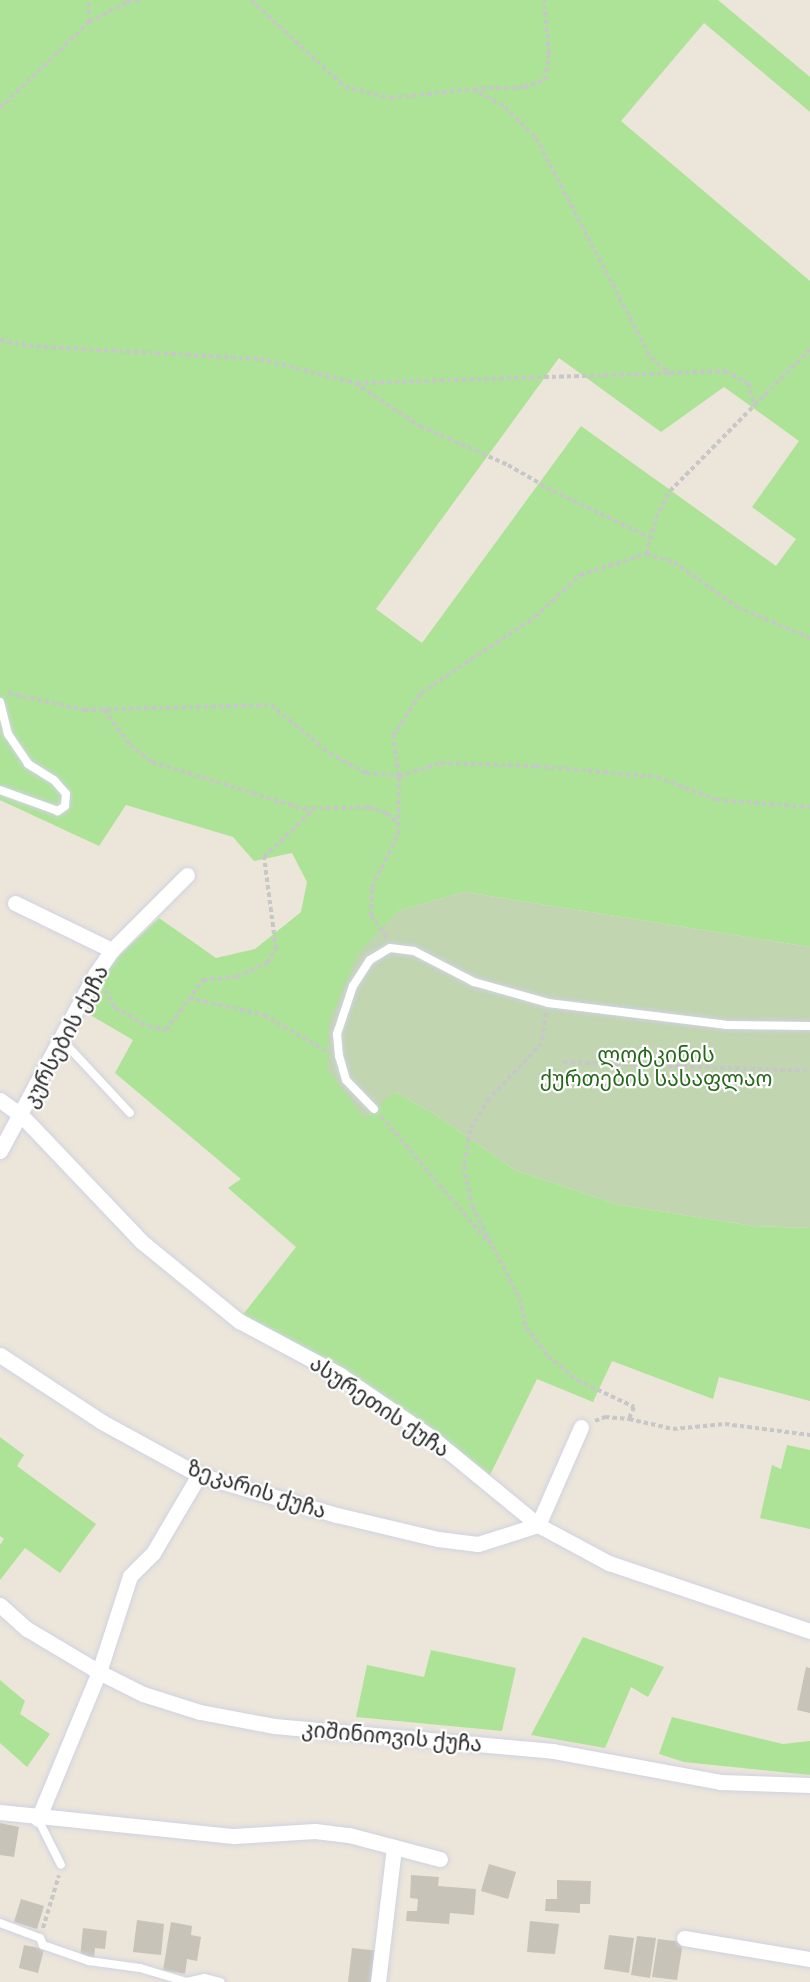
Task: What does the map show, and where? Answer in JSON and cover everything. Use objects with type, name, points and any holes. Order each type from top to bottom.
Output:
[{"type":"street","name":"კურსების ქუჩა","points":[[0,1152],[22,1116],[96,973],[112,950],[187,875]]},
{"type":"street","points":[[15,903],[112,950]]},
{"type":"street","name":"ასურეთის ქუჩა","points":[[0,1100],[22,1116],[142,1242],[239,1322],[340,1375],[422,1431],[538,1526],[609,1563],[810,1631]]},
{"type":"street","name":"ზეკარის ქუჩა","points":[[0,1355],[102,1422],[200,1475],[337,1515],[438,1539],[478,1544],[538,1526]]},
{"type":"street","points":[[538,1526],[581,1427]]},
{"type":"street","points":[[38,1819],[99,1672],[129,1576],[153,1553],[200,1475]]},
{"type":"street","name":"კიშინიოვის ქუჩა","points":[[0,1605],[27,1629],[99,1672],[143,1694],[200,1712],[274,1726],[553,1751],[720,1782],[810,1785]]},
{"type":"street","points":[[0,1812],[38,1819],[234,1836],[315,1831],[349,1834],[440,1859]]},
{"type":"street","points":[[378,1982],[394,1847]]},
{"type":"street","points":[[684,1938],[810,1959]]},
{"type":"lane","points":[[0,702],[8,734],[28,764],[54,780],[66,794],[65,806],[57,811],[0,790]]},
{"type":"lane","points":[[374,1109],[346,1080],[339,1056],[337,1034],[353,986],[370,960],[390,948],[414,951],[474,982],[548,1003],[726,1025],[810,1026]]},
{"type":"lane","points":[[62,1039],[130,1113]]},
{"type":"lane","points":[[38,1819],[61,1865]]},
{"type":"lane","points":[[0,1923],[40,1938],[43,1945],[89,1961],[140,1968],[187,1982],[205,1978],[220,1982]]},
{"type":"path","points":[[89,0],[89,22]]},
{"type":"path","points":[[0,108],[89,22],[127,2],[139,0]]},
{"type":"path","points":[[251,0],[345,87],[390,98],[473,89],[524,87],[545,80],[549,54],[544,0]]},
{"type":"path","points":[[473,89],[505,107],[536,138],[651,358],[670,373]]},
{"type":"path","points":[[0,340],[29,346],[260,359],[355,383],[725,370],[748,383],[754,406]]},
{"type":"path","points":[[646,554],[670,491],[810,349]]},
{"type":"path","points":[[355,383],[420,426],[508,465],[553,491],[651,538]]},
{"type":"path","points":[[401,950],[371,916],[372,888],[385,867],[398,824],[399,776],[393,736],[421,693],[535,617],[580,574],[646,554],[674,562],[737,607],[810,638]]},
{"type":"path","points":[[0,691],[84,711],[271,705],[329,753],[366,773],[399,776],[441,763],[536,766],[657,777],[717,800],[810,807]]},
{"type":"path","points":[[104,710],[130,745],[152,762],[304,809],[368,807],[387,813],[398,824]]},
{"type":"path","points":[[96,973],[115,1008],[148,1026],[166,1030],[179,1017],[189,998],[203,980],[237,977],[267,963],[276,949],[264,857],[314,809]]},
{"type":"path","points":[[189,998],[264,1015],[339,1056]]},
{"type":"path","points":[[548,1003],[542,1043],[489,1099],[470,1130],[464,1166],[471,1206],[520,1299],[526,1327],[548,1356],[577,1380],[634,1407],[629,1419]]},
{"type":"path","points":[[563,1062],[810,1071]]},
{"type":"path","points":[[374,1109],[495,1248]]},
{"type":"path","points":[[581,1427],[605,1417],[629,1419],[673,1429],[725,1424],[810,1435]]},
{"type":"path","points":[[40,1938],[61,1865]]},
{"type":"green space","points":[[0,0],[718,0],[810,77],[810,112],[704,23],[621,121],[810,281],[810,947],[464,892],[398,911],[395,1092],[436,1115],[515,1170],[615,1204],[753,1226],[810,1228],[810,1401],[719,1377],[713,1399],[612,1361],[593,1402],[537,1379],[490,1475],[414,1416],[353,1376],[241,1317],[296,1247],[228,1188],[241,1179],[115,1073],[133,1040],[87,1013],[107,967],[159,918],[216,958],[255,949],[301,912],[307,882],[292,853],[254,861],[233,837],[126,805],[99,846],[0,800]],"holes":[[[559,358],[661,432],[724,387],[799,441],[752,507],[796,539],[776,566],[581,426],[422,643],[376,609]]]},
{"type":"green space","name":"ლოტკინის ქურთების სასაფლაო","points":[[464,892],[810,947],[810,1228],[753,1226],[615,1204],[515,1170],[436,1115],[395,1092],[364,1118],[327,1069],[329,1021],[359,952],[398,911]]},
{"type":"green space","points":[[0,1437],[24,1455],[17,1466],[96,1524],[60,1573],[25,1548],[0,1580],[0,1545],[4,1539],[0,1536]]},
{"type":"green space","points":[[787,1445],[810,1450],[810,1529],[760,1518],[772,1465],[781,1469]]},
{"type":"green space","points":[[583,1637],[664,1667],[648,1697],[631,1687],[605,1748],[531,1735]]},
{"type":"green space","points":[[431,1650],[516,1668],[502,1731],[356,1717],[367,1665],[424,1677]]},
{"type":"green space","points":[[0,1680],[25,1701],[20,1714],[50,1734],[27,1767],[0,1743]]},
{"type":"green space","points":[[672,1717],[783,1744],[810,1741],[810,1775],[684,1762],[659,1754]]},
{"type":"building","points":[[806,1667],[810,1668],[810,1713],[797,1710]]},
{"type":"building","points":[[0,1823],[19,1827],[14,1857],[0,1855]]},
{"type":"building","points":[[489,1864],[516,1872],[508,1899],[481,1891]]},
{"type":"building","points":[[411,1875],[439,1877],[438,1886],[476,1889],[474,1915],[450,1913],[449,1924],[406,1921],[407,1911],[417,1911],[418,1899],[410,1898]]},
{"type":"building","points":[[557,1880],[591,1881],[590,1904],[580,1904],[580,1913],[545,1911],[546,1899],[557,1899]]},
{"type":"building","points":[[21,1899],[44,1906],[37,1929],[14,1922]]},
{"type":"building","points":[[137,1920],[164,1924],[161,1955],[133,1952]]},
{"type":"building","points":[[530,1921],[559,1924],[555,1954],[527,1952]]},
{"type":"building","points":[[171,1922],[192,1926],[191,1935],[201,1937],[197,1961],[187,1959],[185,1974],[163,1970]]},
{"type":"building","points":[[83,1928],[107,1931],[105,1949],[95,1948],[94,1958],[80,1957]]},
{"type":"building","points":[[609,1935],[634,1938],[629,1973],[604,1969]]},
{"type":"building","points":[[637,1936],[656,1938],[650,1978],[631,1975]]},
{"type":"building","points":[[658,1939],[683,1942],[677,1980],[652,1977]]},
{"type":"building","points":[[24,1945],[44,1949],[38,1973],[19,1968]]},
{"type":"building","points":[[352,1948],[380,1951],[376,1982],[348,1982]]}]
